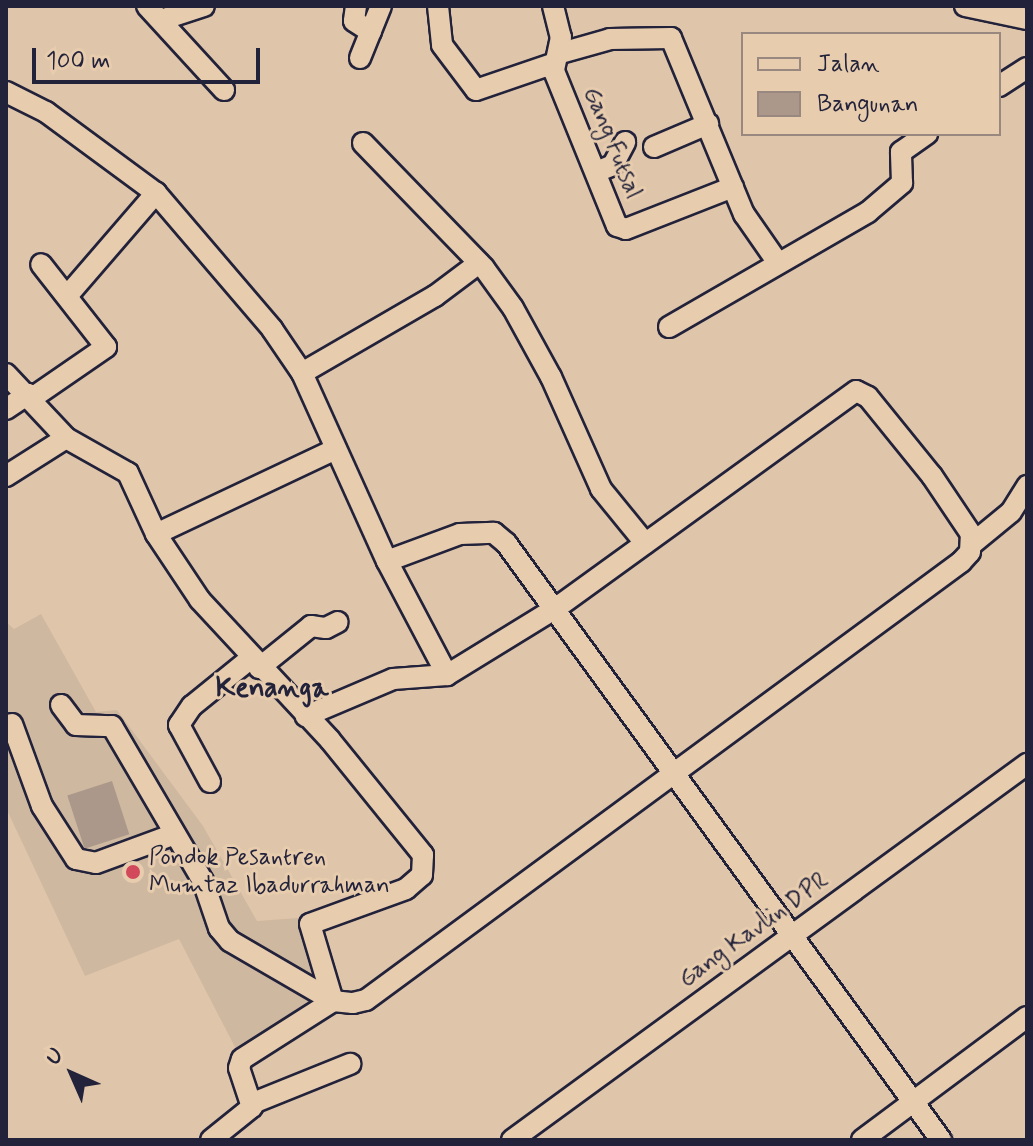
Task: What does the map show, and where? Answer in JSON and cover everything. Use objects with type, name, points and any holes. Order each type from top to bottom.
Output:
[{"type":"street","points":[[154,13],[204,6]]},
{"type":"street","points":[[356,6],[354,21],[371,32]]},
{"type":"street","points":[[360,58],[381,6]]},
{"type":"street","points":[[438,6],[442,45],[476,90],[610,39],[663,35],[671,38],[744,214],[778,263]]},
{"type":"street","name":"Gang Futsal","points":[[553,6],[561,26],[558,58],[596,172],[620,229],[733,187]]},
{"type":"street","points":[[965,6],[1027,19]]},
{"type":"street","points":[[154,13],[224,90]]},
{"type":"street","points":[[1001,85],[1027,68]]},
{"type":"street","points":[[6,92],[46,112],[156,193],[205,246],[302,373],[387,561],[447,675]]},
{"type":"street","points":[[654,147],[708,124]]},
{"type":"street","points":[[669,327],[898,189],[904,178],[901,152],[924,136]]},
{"type":"street","points":[[596,172],[613,165],[625,142]]},
{"type":"street","points":[[363,143],[479,263],[513,308],[551,377],[601,489],[645,543]]},
{"type":"street","points":[[68,295],[156,193]]},
{"type":"street","points":[[302,373],[435,296],[479,263]]},
{"type":"street","points":[[6,409],[106,347],[41,264]]},
{"type":"street","points":[[6,374],[30,396],[66,438],[128,473],[156,534],[200,600],[397,820],[424,863],[422,875],[406,889],[310,924],[333,1001]]},
{"type":"street","points":[[306,716],[393,679],[447,675],[556,608],[860,391],[932,476],[971,534],[972,544]]},
{"type":"street","points":[[6,476],[66,438]]},
{"type":"street","points":[[156,534],[336,449]]},
{"type":"street","points":[[253,1103],[239,1068],[242,1059],[333,1001],[366,1000],[961,562],[972,544],[1011,512],[1027,486]]},
{"type":"street","points":[[387,561],[460,534],[494,533],[520,558],[941,1140]]},
{"type":"street","points":[[210,782],[179,725],[192,706],[311,626],[326,628],[338,622]]},
{"type":"street","points":[[61,705],[76,725],[112,726],[175,834],[230,941],[333,1001]]},
{"type":"street","points":[[12,724],[42,806],[76,859],[96,863],[175,834]]},
{"type":"street","name":"Gang Kavlin DPR","points":[[512,1140],[1027,764]]},
{"type":"street","points":[[862,1140],[1027,1017]]},
{"type":"street","points":[[211,1140],[253,1103],[350,1064]]},
{"type":"shaded area","name":"Pondok Pesantren Mumtaz Ibadurrahman","points":[[41,614],[96,712],[117,710],[203,826],[257,921],[299,918],[325,1004],[237,1051],[179,939],[85,976],[6,808],[6,622],[14,629]]},
{"type":"building","points":[[112,781],[129,834],[85,849],[67,796]]},
{"type":"waterway","points":[[1022,6],[1027,7]]},
{"type":"place","name":"Pondok Pesantren Mumtaz Ibadurrahman","points":[[133,872]]},
{"type":"district","name":"Kenanga","points":[[272,689]]}]
